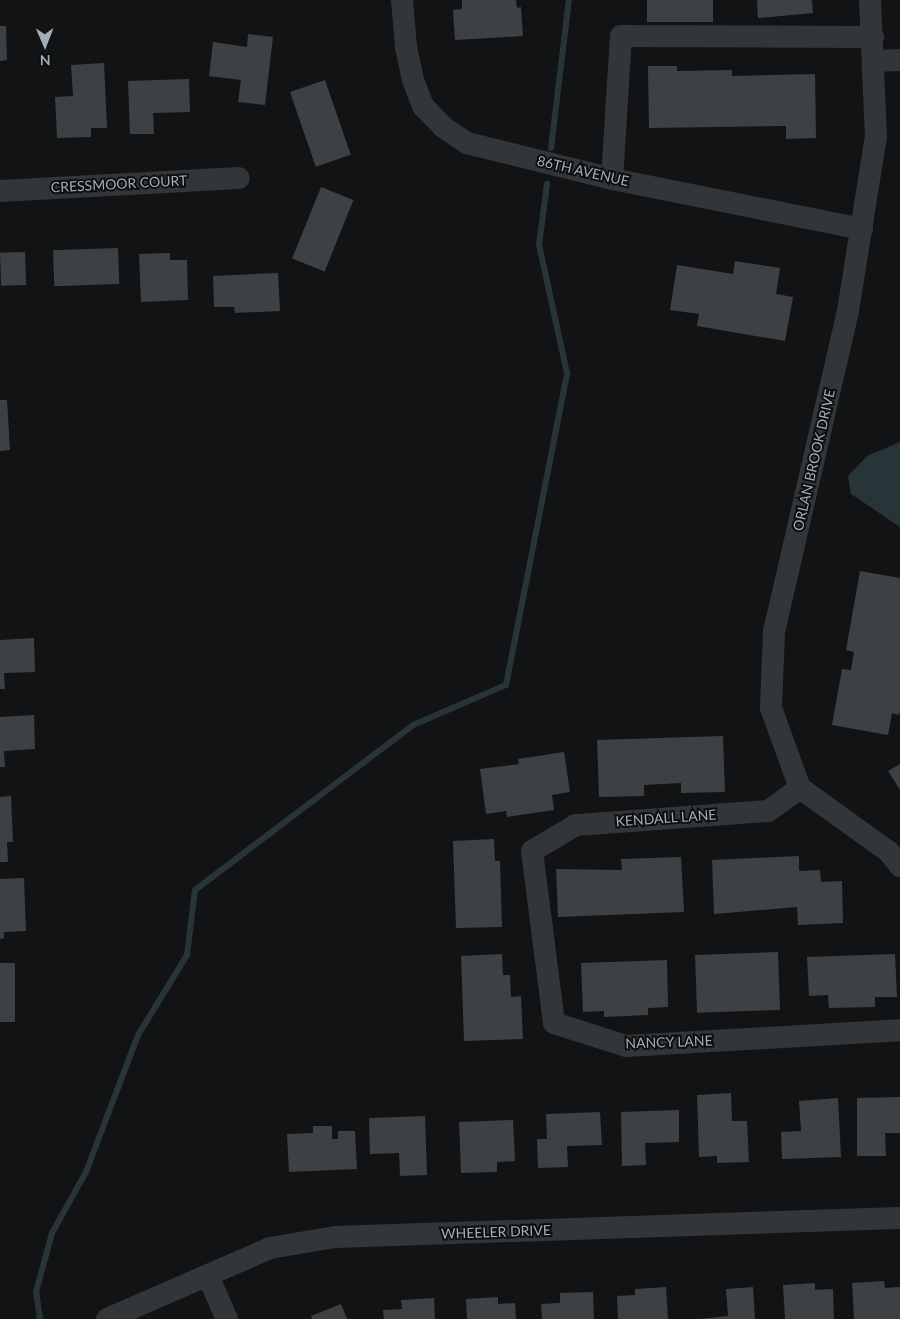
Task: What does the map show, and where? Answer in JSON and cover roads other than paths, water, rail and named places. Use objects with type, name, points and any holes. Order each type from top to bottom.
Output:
[{"type":"street","name":"86TH AVENUE","points":[[402,0],[412,80],[423,106],[443,127],[467,143],[612,178],[862,229]]},
{"type":"street","name":"ORLAN BROOK DRIVE","points":[[800,788],[771,708],[774,632],[848,310],[862,229],[876,136],[870,0]]},
{"type":"street","points":[[612,178],[622,36],[872,37]]},
{"type":"street","points":[[874,61],[900,60]]},
{"type":"street","name":"CRESSMOOR COURT","points":[[0,190],[239,178]]},
{"type":"street","points":[[800,788],[889,852],[900,866]]},
{"type":"street","name":"KENDALL LANE","points":[[532,851],[576,825],[768,811],[800,788]]},
{"type":"street","name":"NANCY LANE","points":[[532,851],[554,1023],[626,1046],[900,1030]]},
{"type":"street","name":"WHEELER DRIVE","points":[[107,1319],[270,1248],[336,1237],[900,1218]]},
{"type":"street","points":[[208,1276],[227,1319]]},
{"type":"waterway","points":[[551,148],[569,0]]},
{"type":"waterway","points":[[40,1319],[36,1292],[52,1233],[86,1172],[138,1035],[187,955],[195,890],[413,725],[506,685],[567,373],[539,245],[547,184]]}]
